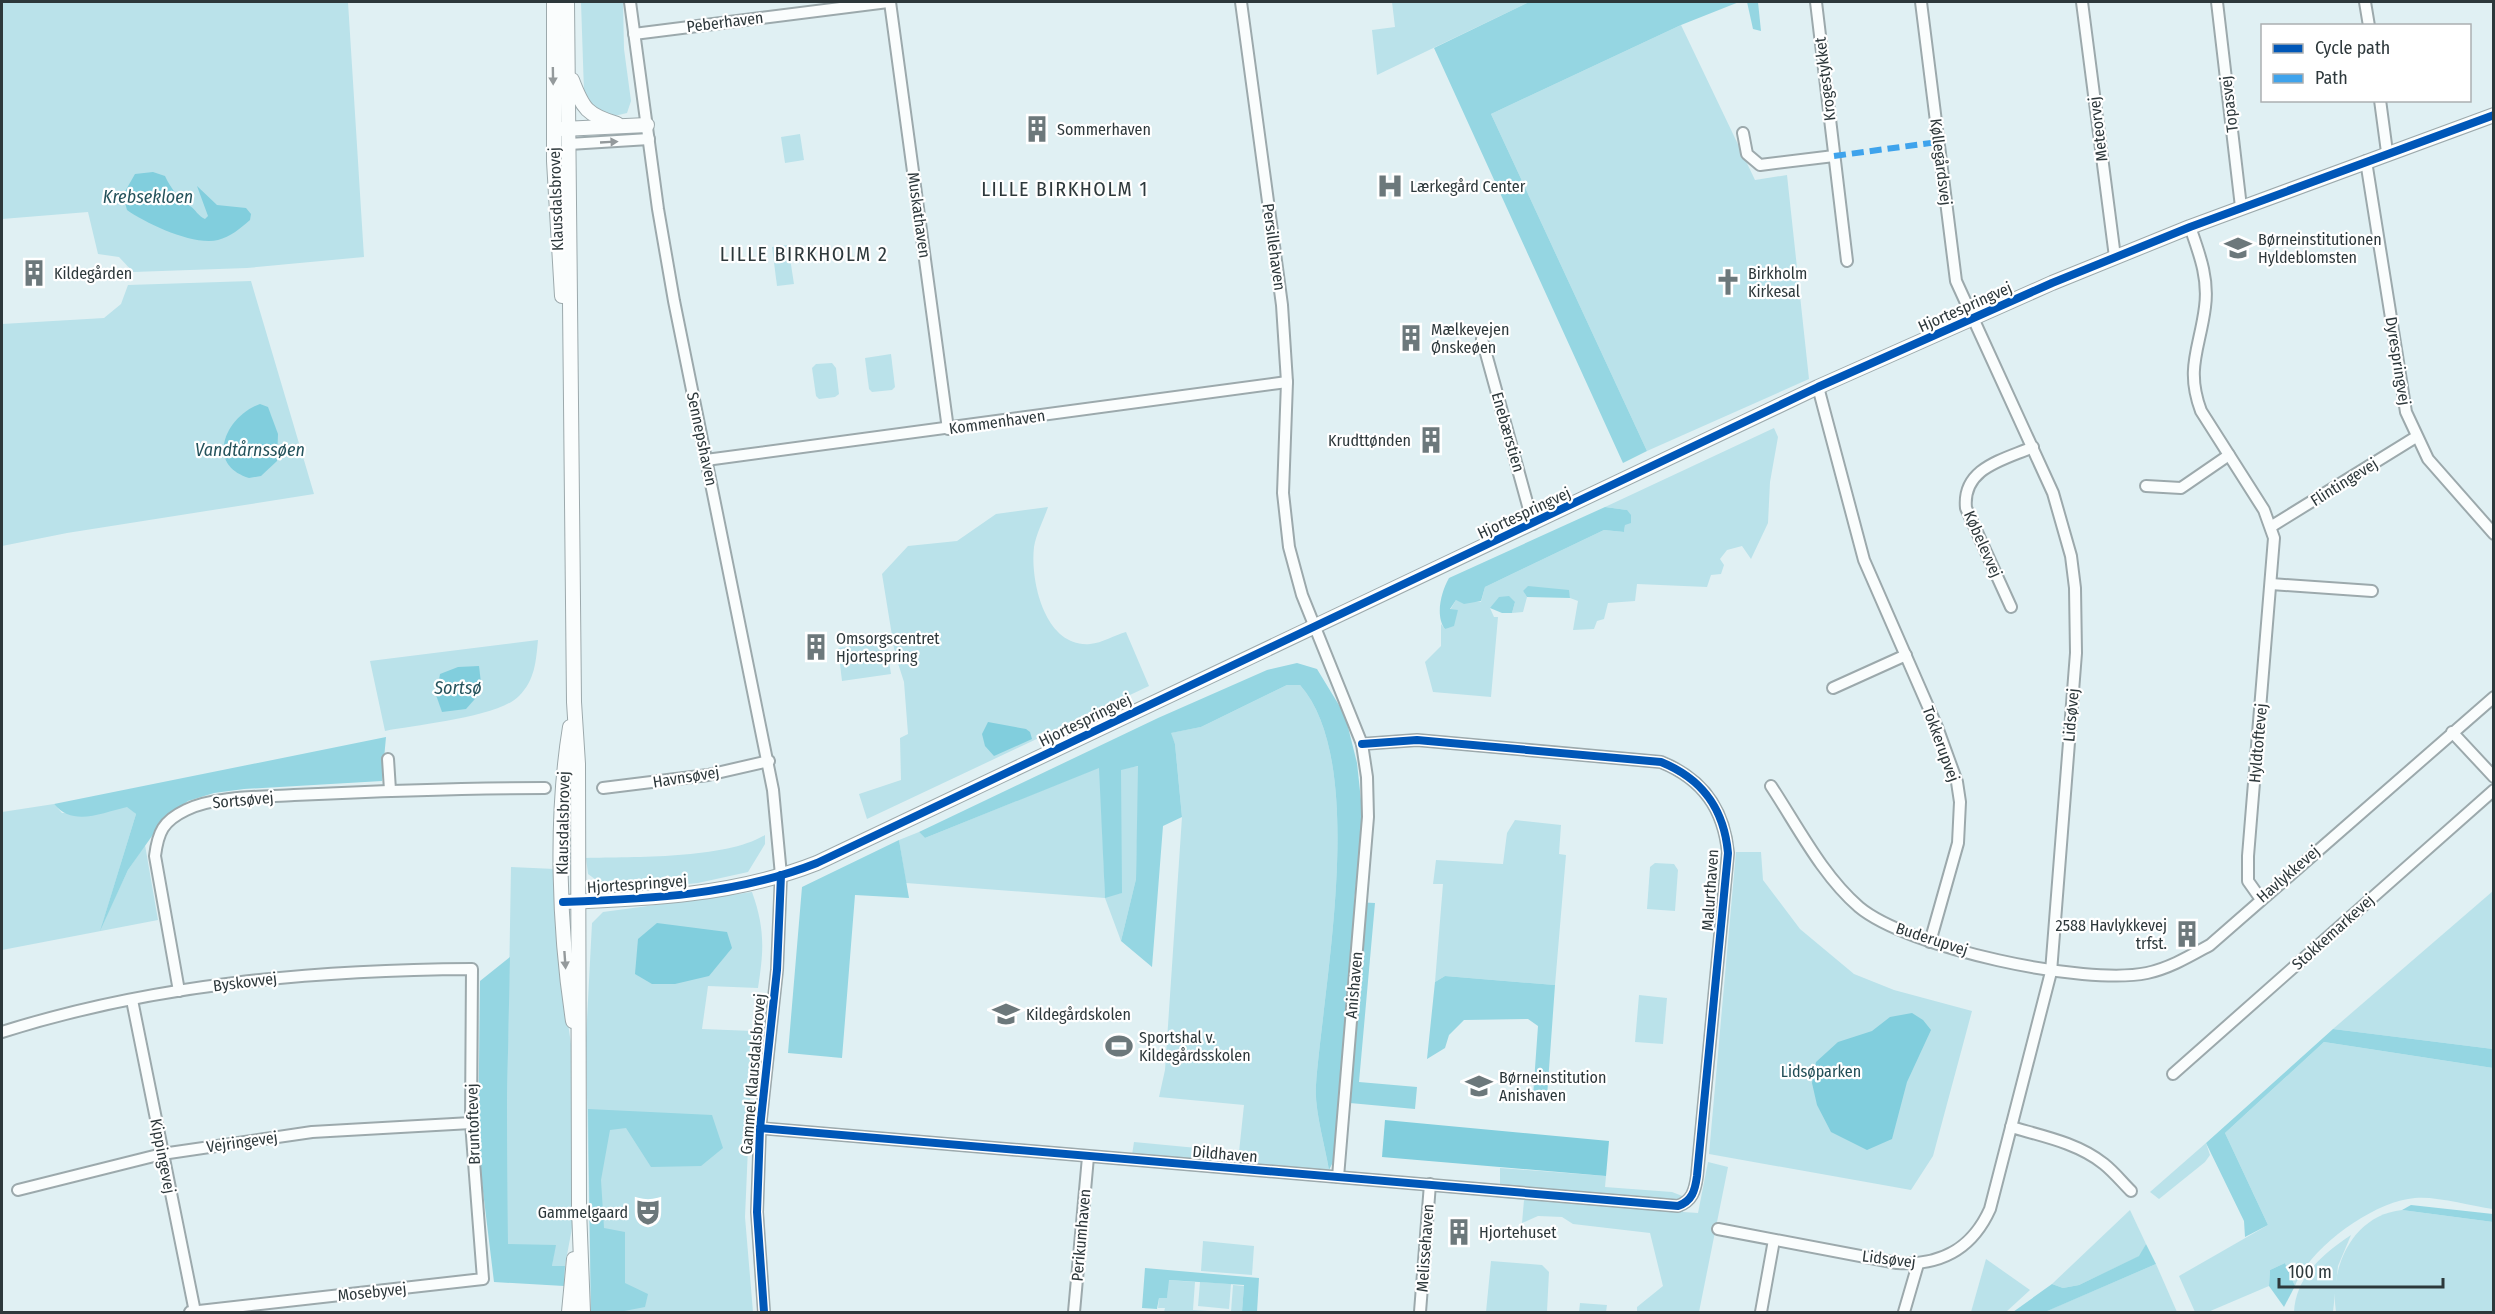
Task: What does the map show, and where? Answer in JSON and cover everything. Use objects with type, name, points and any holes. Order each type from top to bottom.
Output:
[{"type":"street","name":"Klausdalsbrovej","points":[[554,2],[554,129],[558,246],[570,396]]},
{"type":"street","name":"Klausdalsbrovej","points":[[567,2],[574,702],[578,764],[579,1209],[583,1312]]},
{"type":"street","name":"Sennepshaven","points":[[630,2],[648,139],[674,301],[769,761],[781,875]]},
{"type":"street","name":"Peberhaven","points":[[634,34],[889,2]]},
{"type":"street","name":"Muskathaven","points":[[889,2],[948,429]]},
{"type":"street","name":"Persillehaven","points":[[1241,2],[1281,295],[1287,382],[1283,493],[1288,547],[1314,626]]},
{"type":"street","name":"Krogestykket","points":[[1816,2],[1847,261]]},
{"type":"street","name":"Køllegårdsvej","points":[[1921,2],[1956,281],[1972,320]]},
{"type":"street","name":"Meteorvej","points":[[2082,2],[2115,257]]},
{"type":"street","name":"Topasvej","points":[[2217,2],[2241,207]]},
{"type":"street","points":[[2365,2],[2369,24]]},
{"type":"street","points":[[568,70],[585,109],[596,118],[627,127]]},
{"type":"street","points":[[2380,102],[2387,152]]},
{"type":"street","name":"Hjortespringvej","points":[[562,902],[684,895],[752,884],[817,863],[1818,387],[2115,257],[2387,152],[2493,115]]},
{"type":"street","points":[[554,129],[647,125]]},
{"type":"street","points":[[554,129],[569,144],[648,139]]},
{"type":"street","points":[[1743,133],[1747,154],[1760,165],[1834,156]]},
{"type":"street","name":"Dyrespringvej","points":[[2366,161],[2406,412],[2428,459],[2493,534]]},
{"type":"street","name":"Hyldtoftevej","points":[[2190,227],[2204,268],[2206,286],[2205,308],[2194,353],[2193,382],[2201,411],[2272,526],[2274,550],[2248,856],[2248,881],[2260,898]]},
{"type":"street","name":"Lidsøvej","points":[[1718,1229],[1918,1264],[1952,1255],[1973,1238],[1983,1225],[1993,1199],[2051,972],[2077,621],[2074,578],[2063,524],[2033,447],[1972,320]]},
{"type":"street","name":"Enebærstien","points":[[1482,339],[1533,524]]},
{"type":"street","name":"Kommenhaven","points":[[706,460],[1287,382]]},
{"type":"street","name":"Tokkerupvej","points":[[1818,387],[1864,560],[1951,762],[1960,802],[1958,843],[1930,942]]},
{"type":"street","name":"Flintingevej","points":[[2272,526],[2416,437]]},
{"type":"street","name":"Købelevvej","points":[[2011,606],[1966,508],[1965,497],[1973,477],[1981,470],[2033,447]]},
{"type":"street","points":[[2146,486],[2181,488],[2229,455]]},
{"type":"street","points":[[2271,584],[2372,591]]},
{"type":"street","points":[[1314,626],[1362,744]]},
{"type":"street","points":[[1833,688],[1906,655]]},
{"type":"street","name":"Havlykkevej","points":[[2051,972],[2123,976],[2148,973],[2181,962],[2210,945],[2260,898],[2493,697]]},
{"type":"street","name":"Klausdalsbrovej","points":[[574,702],[562,776],[562,902],[566,978],[578,1053]]},
{"type":"street","points":[[2452,732],[2493,777]]},
{"type":"street","name":"Malurthaven","points":[[1362,744],[1426,741],[1661,762],[1692,778],[1714,804],[1722,819],[1728,853],[1697,1176],[1693,1194],[1688,1202]]},
{"type":"street","name":"Anishaven","points":[[1338,1177],[1368,817],[1362,744]]},
{"type":"street","points":[[388,759],[390,790]]},
{"type":"street","name":"Havnsøvej","points":[[603,788],[708,775],[769,761]]},
{"type":"street","name":"Buderupvej","points":[[1771,786],[1844,893],[1880,921],[1930,942],[2051,972]]},
{"type":"street","name":"Sortsøvej","points":[[179,991],[155,856],[157,834],[171,819],[204,803],[390,790],[545,788]]},
{"type":"street","name":"Stokkemarkevej","points":[[2173,1074],[2493,790]]},
{"type":"street","name":"Gammel Klausdalsbrovej","points":[[764,1312],[757,1212],[760,1128],[777,970],[781,875]]},
{"type":"street","name":"Byskovvej","points":[[2,1032],[132,1000],[252,979],[472,969]]},
{"type":"street","name":"Bruntoftevej","points":[[472,969],[471,1123],[483,1279]]},
{"type":"street","name":"Kippingevej","points":[[132,1000],[195,1312]]},
{"type":"street","name":"Vejringevej","points":[[18,1190],[162,1154],[312,1132],[471,1123]]},
{"type":"street","points":[[2011,1127],[2059,1140],[2084,1152],[2103,1163],[2131,1191]]},
{"type":"street","name":"Dildhaven","points":[[760,1128],[1678,1206],[1688,1202]]},
{"type":"street","name":"Perikumhaven","points":[[1074,1312],[1088,1157]]},
{"type":"street","name":"Melissehaven","points":[[1420,1312],[1430,1184]]},
{"type":"street","name":"Klausdalsbrovej","points":[[569,1312],[579,1209]]},
{"type":"street","points":[[1761,1312],[1774,1240]]},
{"type":"street","points":[[1904,1312],[1918,1264]]},
{"type":"street","name":"Mosebyvej","points":[[190,1312],[483,1279]]},
{"type":"green space","points":[[2,2],[348,2],[364,257],[247,268],[133,272],[119,257],[98,254],[88,212],[2,219]]},
{"type":"green space","points":[[581,2],[623,2],[624,49],[631,101],[627,113],[610,117],[590,105],[584,92]]},
{"type":"green space","points":[[1392,2],[1529,2],[1377,75],[1372,30],[1395,27]]},
{"type":"green space","points":[[1681,25],[1755,180],[1787,175],[1809,379],[1647,451],[1491,114]]},
{"type":"green space","points":[[800,134],[804,160],[785,163],[781,137]]},
{"type":"green space","points":[[788,245],[794,284],[777,286],[772,247]]},
{"type":"green space","points":[[251,281],[314,494],[67,533],[2,546],[2,324],[104,318],[121,304],[128,285]]},
{"type":"green space","points":[[891,354],[895,387],[892,390],[872,392],[869,389],[865,358]]},
{"type":"green space","points":[[832,363],[836,368],[839,394],[835,397],[819,399],[816,396],[812,368],[816,364]]},
{"type":"green space","points":[[1774,428],[1778,437],[1770,482],[1768,523],[1751,559],[1742,546],[1727,550],[1720,559],[1724,565],[1721,574],[1711,575],[1707,587],[1637,584],[1635,601],[1608,603],[1604,619],[1597,621],[1594,629],[1573,630],[1578,601],[1570,598],[1568,590],[1523,591],[1527,597],[1523,612],[1512,613],[1515,602],[1490,608],[1494,617],[1498,617],[1491,697],[1433,692],[1425,662],[1441,646],[1441,624],[1445,629],[1458,610],[1450,610],[1456,600],[1481,602],[1485,587],[1604,530],[1624,532],[1627,510],[1605,507]]},
{"type":"green space","points":[[1048,507],[1035,542],[1033,561],[1038,594],[1051,624],[1062,635],[1075,642],[1090,644],[1126,632],[1149,686],[867,819],[859,794],[901,780],[900,738],[908,734],[904,682],[895,654],[882,574],[908,546],[957,541],[996,514]]},
{"type":"green space","points":[[538,640],[532,677],[519,696],[509,703],[476,715],[385,731],[370,661]]},
{"type":"green space","points":[[886,641],[891,674],[842,681],[838,648]]},
{"type":"green space","points":[[1287,685],[1300,685],[1321,720],[1333,766],[1337,819],[1336,877],[1316,1085],[1318,1116],[1329,1170],[1132,1155],[1134,1142],[1239,1152],[1244,1105],[1159,1097],[1165,1070],[1182,817],[1175,744],[1170,733],[1201,727]]},
{"type":"green space","points":[[1139,766],[1136,879],[1121,941],[1105,898],[906,883],[899,840],[919,832],[925,838],[1100,767],[1105,897],[1121,893],[1121,769]]},
{"type":"green space","points":[[54,804],[62,813],[102,813],[127,806],[136,814],[102,925],[128,870],[145,845],[158,920],[2,950],[2,812]]},
{"type":"green space","points":[[1515,820],[1561,825],[1559,854],[1566,855],[1555,985],[1445,976],[1435,982],[1443,884],[1433,884],[1436,860],[1503,864],[1507,833]]},
{"type":"green space","points":[[765,835],[765,844],[748,872],[698,883],[660,887],[637,883],[603,885],[588,874],[586,858],[653,857],[704,853],[728,849]]},
{"type":"green space","name":"Lidsøparken","points":[[1736,852],[1761,852],[1763,880],[1800,929],[1854,974],[1894,990],[1972,1011],[1933,1156],[1911,1190],[1709,1154]]},
{"type":"green space","points":[[1655,863],[1674,864],[1678,870],[1675,911],[1647,909],[1650,867]]},
{"type":"green space","points":[[511,867],[555,869],[561,977],[573,1057],[574,1217],[565,1266],[552,1266],[555,1245],[508,1245],[507,1100]]},
{"type":"green space","points":[[2493,891],[2493,1049],[2333,1029]]},
{"type":"green space","points":[[752,892],[762,939],[758,988],[708,986],[702,1029],[753,1031],[745,1217],[753,1312],[591,1312],[586,1039],[592,923],[603,912]]},
{"type":"green space","points":[[1639,995],[1667,998],[1663,1044],[1635,1042]]},
{"type":"green space","points":[[2324,1042],[2493,1068],[2493,1209],[2433,1198],[2399,1201],[2363,1217],[2328,1242],[2302,1271],[2295,1286],[2285,1263],[2270,1270],[2269,1286],[2208,1312],[2195,1312],[2179,1276],[2268,1225],[2225,1133]]},
{"type":"green space","points":[[2206,1143],[2210,1155],[2205,1162],[2159,1199],[2150,1192]]},
{"type":"green space","points":[[1708,1162],[1728,1167],[1699,1312],[1637,1312],[1637,1307],[1663,1286],[1650,1233],[1573,1224],[1562,1217],[1538,1216],[1522,1223],[1524,1200],[1500,1198],[1500,1168],[1606,1176],[1605,1187],[1672,1192],[1685,1197],[1683,1212],[1698,1213]]},
{"type":"green space","points":[[2130,1210],[2146,1244],[2140,1256],[2079,1285],[2063,1288],[2052,1284]]},
{"type":"green space","points":[[2402,1210],[2493,1222],[2493,1312],[2336,1312],[2336,1278],[2348,1246],[2370,1222],[2385,1214]]},
{"type":"green space","points":[[2351,1235],[2338,1266],[2333,1312],[2294,1312],[2300,1287],[2313,1267]]},
{"type":"green space","points":[[1203,1241],[1254,1246],[1252,1275],[1201,1271]]},
{"type":"green space","points":[[1986,1259],[2030,1290],[2006,1312],[1971,1312]]},
{"type":"green space","points":[[1491,1261],[1542,1265],[1549,1272],[1547,1312],[1486,1312]]},
{"type":"green space","points":[[2156,1264],[2177,1312],[2045,1312],[2049,1310]]},
{"type":"green space","points":[[1168,1280],[1195,1282],[1193,1310],[1229,1312],[1164,1312],[1165,1308],[1158,1308],[1159,1298],[1167,1298]]},
{"type":"green space","points":[[1200,1282],[1231,1284],[1229,1309],[1198,1306]]},
{"type":"green space","points":[[1233,1285],[1244,1286],[1242,1312],[1231,1312]]},
{"type":"green space","points":[[1580,1303],[1607,1305],[1606,1312],[1579,1312]]},
{"type":"shaded area","points":[[1529,2],[1739,2],[1681,25],[1491,114],[1647,451],[1623,463],[1434,48]]},
{"type":"shaded area","points":[[1747,2],[1758,2],[1761,31],[1753,29]]},
{"type":"shaded area","points":[[1605,507],[1627,510],[1631,515],[1631,523],[1625,525],[1624,532],[1604,530],[1485,587],[1481,601],[1464,604],[1456,600],[1450,609],[1458,610],[1454,626],[1445,629],[1440,618],[1440,604],[1449,578]]},
{"type":"shaded area","points":[[1528,586],[1569,590],[1570,598],[1527,597],[1523,591]]},
{"type":"shaded area","points":[[1509,596],[1515,602],[1512,613],[1502,613],[1490,608],[1499,597]]},
{"type":"shaded area","points":[[1297,663],[1317,669],[1345,715],[1357,763],[1363,819],[1354,902],[1375,903],[1359,1082],[1417,1087],[1415,1109],[1339,1102],[1334,1160],[1329,1170],[1318,1116],[1316,1085],[1337,877],[1337,819],[1333,766],[1321,720],[1300,685],[1287,685],[1201,727],[1171,733],[1175,744],[1182,817],[1163,826],[1152,967],[1121,941],[1136,879],[1138,766],[1121,770],[1122,893],[1105,898],[1099,768],[925,838],[919,832],[1158,718],[1267,670]]},
{"type":"shaded area","points":[[386,737],[382,781],[244,789],[214,793],[188,801],[164,819],[128,870],[100,931],[136,814],[127,807],[79,817],[62,811],[54,804]]},
{"type":"shaded area","points":[[899,840],[909,898],[855,895],[842,1058],[788,1053],[802,887]]},
{"type":"shaded area","points":[[510,957],[507,1100],[508,1244],[556,1245],[552,1266],[565,1266],[564,1286],[494,1282],[478,1150],[480,981]]},
{"type":"shaded area","points":[[1445,976],[1555,985],[1547,1097],[1533,1096],[1538,1026],[1528,1019],[1464,1020],[1449,1035],[1445,1048],[1427,1059],[1435,982]]},
{"type":"shaded area","points":[[2333,1029],[2493,1049],[2493,1068],[2324,1042],[2225,1133],[2268,1225],[2245,1237],[2244,1221],[2206,1143]]},
{"type":"shaded area","points":[[588,1109],[712,1115],[723,1148],[701,1166],[651,1167],[626,1128],[610,1130],[601,1180],[604,1228],[625,1232],[625,1283],[648,1294],[645,1307],[619,1312],[591,1312]]},
{"type":"shaded area","points":[[2411,1205],[2493,1214],[2493,1222],[2402,1210]]},
{"type":"shaded area","points":[[2146,1244],[2156,1264],[2045,1312],[2013,1312],[2052,1284],[2063,1288],[2079,1285],[2139,1256]]},
{"type":"shaded area","points":[[2285,1263],[2295,1286],[2284,1307],[2269,1286],[2270,1270]]},
{"type":"shaded area","points":[[1145,1268],[1259,1278],[1257,1312],[1242,1312],[1244,1285],[1169,1280],[1167,1298],[1159,1298],[1157,1309],[1142,1308]]},
{"type":"water","name":"Krebsekloen","points":[[153,172],[165,176],[176,193],[205,219],[208,216],[197,186],[217,205],[246,208],[251,214],[250,220],[227,237],[208,241],[184,237],[146,221],[127,210],[123,195],[135,174]]},
{"type":"water","name":"Vandtårnssøen","points":[[260,404],[268,407],[278,434],[277,461],[261,476],[249,478],[235,471],[227,462],[224,452],[225,440],[238,419],[248,410]]},
{"type":"water","name":"Sortsø","points":[[479,666],[482,691],[466,709],[442,712],[436,695],[440,674],[458,667]]},
{"type":"water","points":[[988,722],[1026,729],[1030,732],[1032,739],[994,756],[985,746],[982,734]]},
{"type":"water","points":[[657,923],[727,932],[732,948],[709,976],[675,984],[652,984],[635,974],[638,939]]},
{"type":"water","points":[[1912,1013],[1923,1020],[1931,1030],[1907,1082],[1892,1139],[1867,1150],[1831,1132],[1817,1105],[1812,1083],[1816,1062],[1838,1042],[1872,1031],[1890,1017]]},
{"type":"water","points":[[1385,1120],[1609,1141],[1606,1176],[1382,1157]]},
{"type":"marked path","points":[[1834,156],[1938,142]]},
{"type":"cycle path","points":[[563,902],[660,897],[724,889],[786,874],[817,863],[1818,387],[2052,283],[2190,227],[2494,115]]},
{"type":"cycle path","points":[[760,1128],[1678,1206],[1687,1201],[1694,1191],[1697,1176],[1728,853],[1722,823],[1709,797],[1689,777],[1661,762],[1417,740],[1362,744]]},
{"type":"cycle path","points":[[764,1312],[757,1212],[760,1128],[777,970],[781,875]]},
{"type":"place","name":"Sommerhaven","points":[[1037,129]]},
{"type":"place","name":"Lærkegård Center","points":[[1390,186]]},
{"type":"place","name":"Børneinstitutionen Hyldeblomsten","points":[[2238,248]]},
{"type":"place","name":"Kildegården","points":[[34,273]]},
{"type":"place","name":"Birkholm Kirkesal","points":[[1728,282]]},
{"type":"place","name":"Mælkevejen Ønskeøen","points":[[1411,338]]},
{"type":"place","name":"Krudttønden","points":[[1431,440]]},
{"type":"place","name":"Omsorgscentret Hjortespring","points":[[816,647]]},
{"type":"place","name":"2588 Havlykkevej trfst.","points":[[2187,934]]},
{"type":"place","name":"Kildegårdskolen","points":[[1006,1014]]},
{"type":"place","name":"Sportshal v. Kildegårdsskolen","points":[[1119,1046]]},
{"type":"place","name":"Børneinstitution Anishaven","points":[[1479,1086]]},
{"type":"place","name":"Gammelgaard","points":[[648,1212]]},
{"type":"place","name":"Hjortehuset","points":[[1459,1232]]},
{"type":"district","name":"LILLE BIRKHOLM 1","points":[[1065,189]]},
{"type":"district","name":"LILLE BIRKHOLM 2","points":[[804,254]]}]
